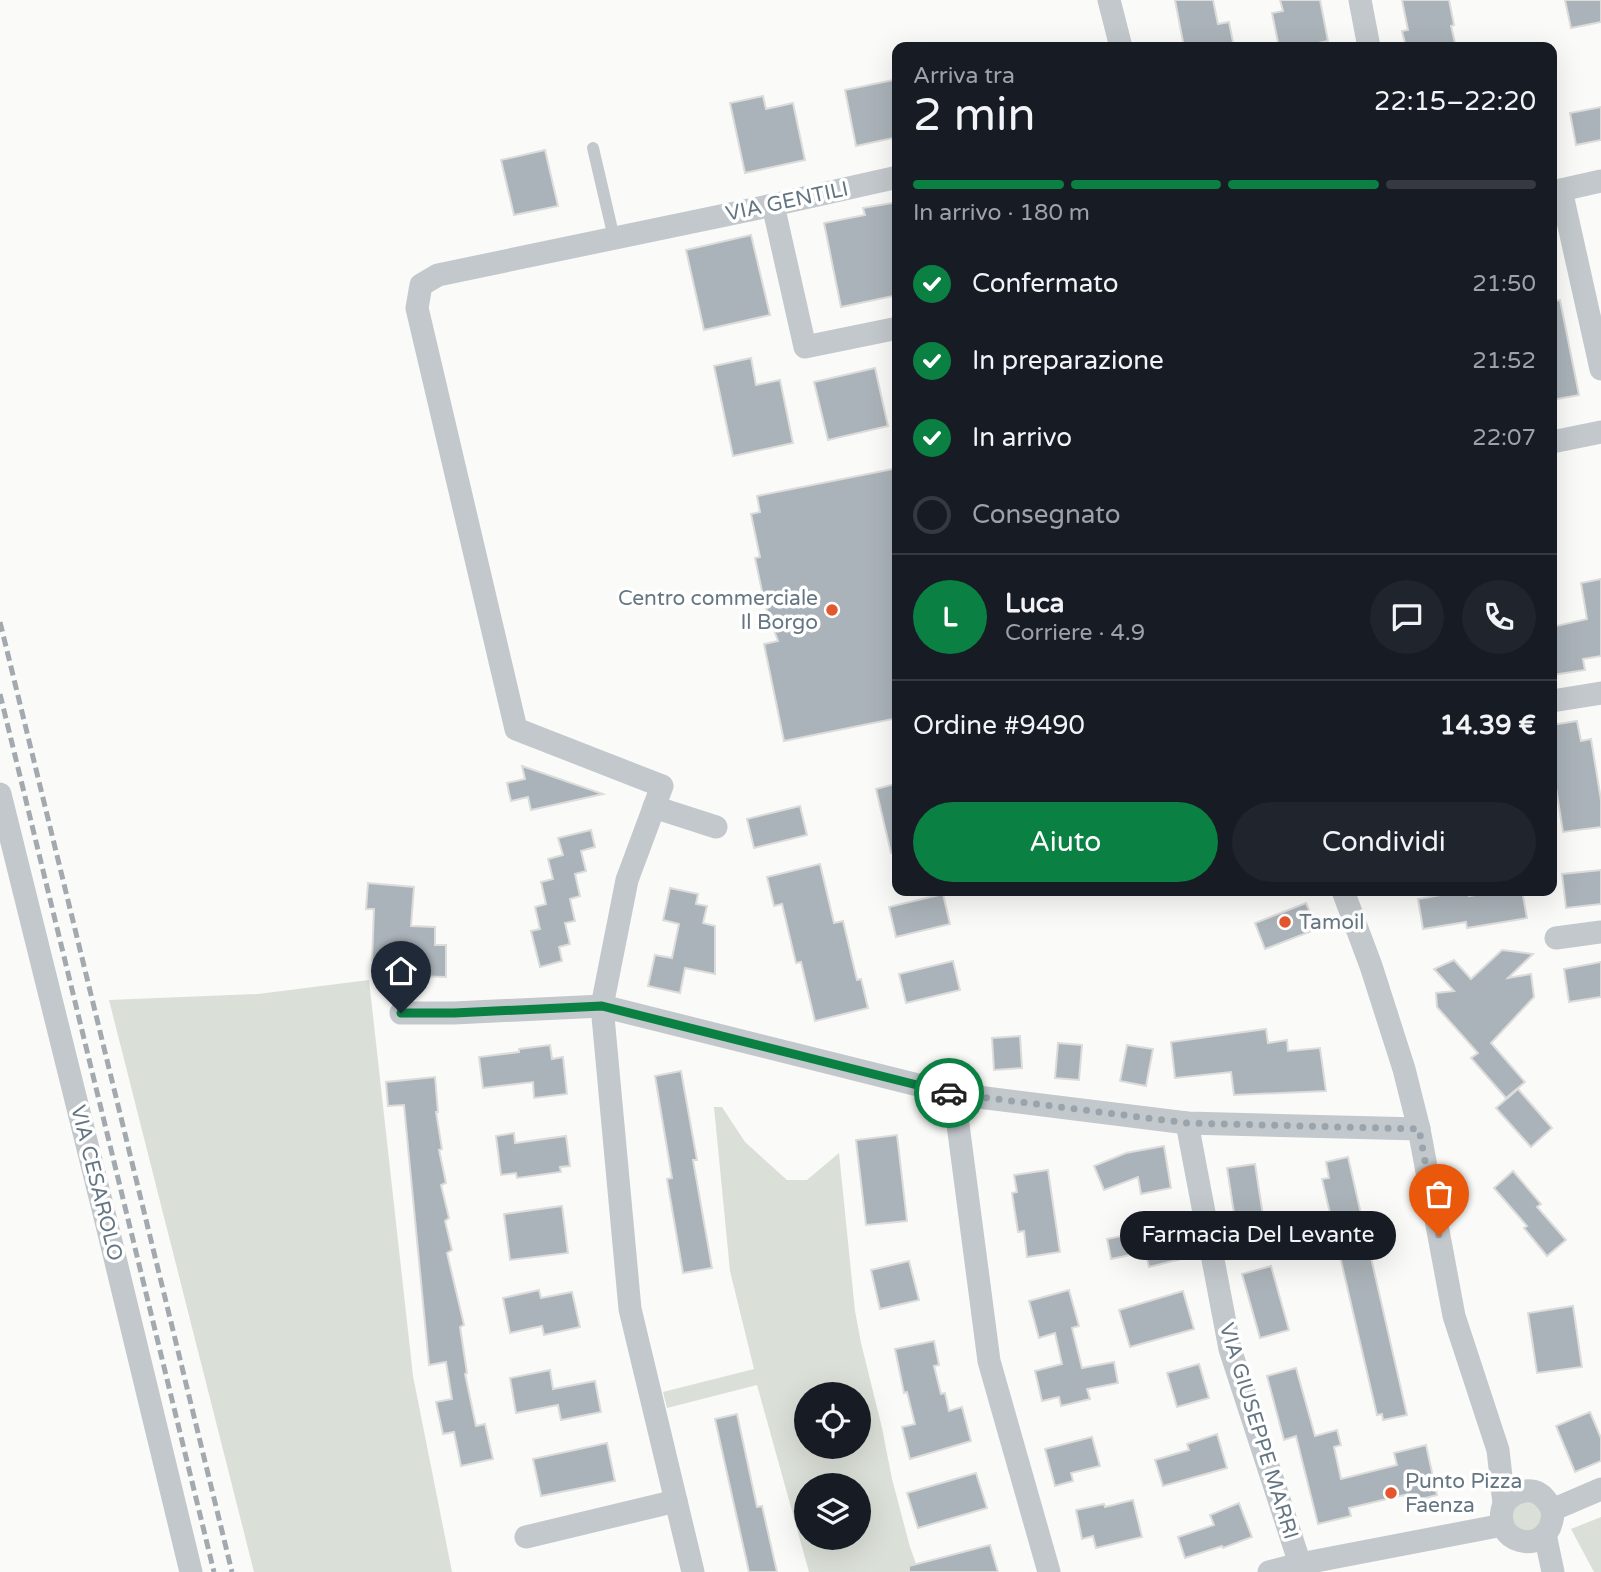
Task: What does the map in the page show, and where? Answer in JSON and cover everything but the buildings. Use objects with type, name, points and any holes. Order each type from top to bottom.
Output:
[{"type":"street","points":[[1109,0],[1120,42]]},
{"type":"street","points":[[1360,0],[1368,42]]},
{"type":"street","name":"VIA GENTILI","points":[[658,797],[516,729],[417,308],[421,285],[438,275],[892,178]]},
{"type":"street","points":[[1601,181],[1557,191],[1601,369]]},
{"type":"street","points":[[773,205],[805,347],[892,329]]},
{"type":"street","points":[[1557,441],[1601,432]]},
{"type":"street","points":[[1557,700],[1601,693]]},
{"type":"street","name":"VIA CESAROLO","points":[[0,794],[191,1572]]},
{"type":"street","points":[[693,1572],[630,1309],[602,1006],[627,880],[658,797],[716,827]]},
{"type":"street","points":[[1269,1572],[1302,1568],[1503,1515],[1514,1494],[1528,1491],[1543,1496],[1552,1510],[1552,1523],[1536,1538],[1512,1538],[1506,1532],[1503,1515],[1498,1450],[1454,1316],[1419,1129],[1404,1069],[1345,896]]},
{"type":"street","points":[[1556,939],[1601,932]]},
{"type":"street","points":[[401,1013],[602,1006],[954,1094],[1187,1123],[1419,1129]]},
{"type":"street","points":[[954,1094],[989,1361],[1049,1572]]},
{"type":"street","name":"VIA GIUSEPPE MARRI","points":[[1187,1123],[1230,1349],[1302,1568]]},
{"type":"street","points":[[1498,1450],[1528,1491]]},
{"type":"street","points":[[1552,1510],[1601,1489]]},
{"type":"street","points":[[526,1537],[676,1501]]},
{"type":"street","points":[[1536,1538],[1552,1570]]},
{"type":"lane","points":[[593,148],[614,238]]},
{"type":"shaded area","points":[[369,980],[413,1376],[452,1572],[254,1572],[109,1000],[258,994]]},
{"type":"shaded area","points":[[714,1107],[722,1107],[745,1142],[787,1180],[807,1180],[839,1153],[855,1311],[871,1382],[794,1382],[794,1459],[871,1459],[871,1383],[892,1479],[919,1572],[809,1572],[803,1550],[871,1550],[871,1473],[794,1473],[794,1518],[757,1385],[667,1408],[663,1392],[754,1369],[730,1271]]},
{"type":"shaded area","points":[[1530,1500],[1539,1506],[1542,1516],[1536,1530],[1521,1533],[1509,1515],[1514,1505]]},
{"type":"shaded area","points":[[1601,1517],[1601,1572],[1594,1572],[1571,1529]]},
{"type":"railway","points":[[0,622],[232,1572]]},
{"type":"railway","points":[[0,694],[214,1572]]},
{"type":"way so far","points":[[949,1093],[1187,1123],[1419,1129],[1439,1236]]},
{"type":"place","name":"Centro commerciale Il Borgo","points":[[832,610]]},
{"type":"place","name":"Tamoil","points":[[1285,922]]},
{"type":"place","name":"Farmacia Del Levante","points":[[1439,1236]]},
{"type":"place","name":"Punto Pizza Faenza","points":[[1391,1493]]},
{"type":"route","points":[[401,1013],[602,1006],[949,1093]]}]
